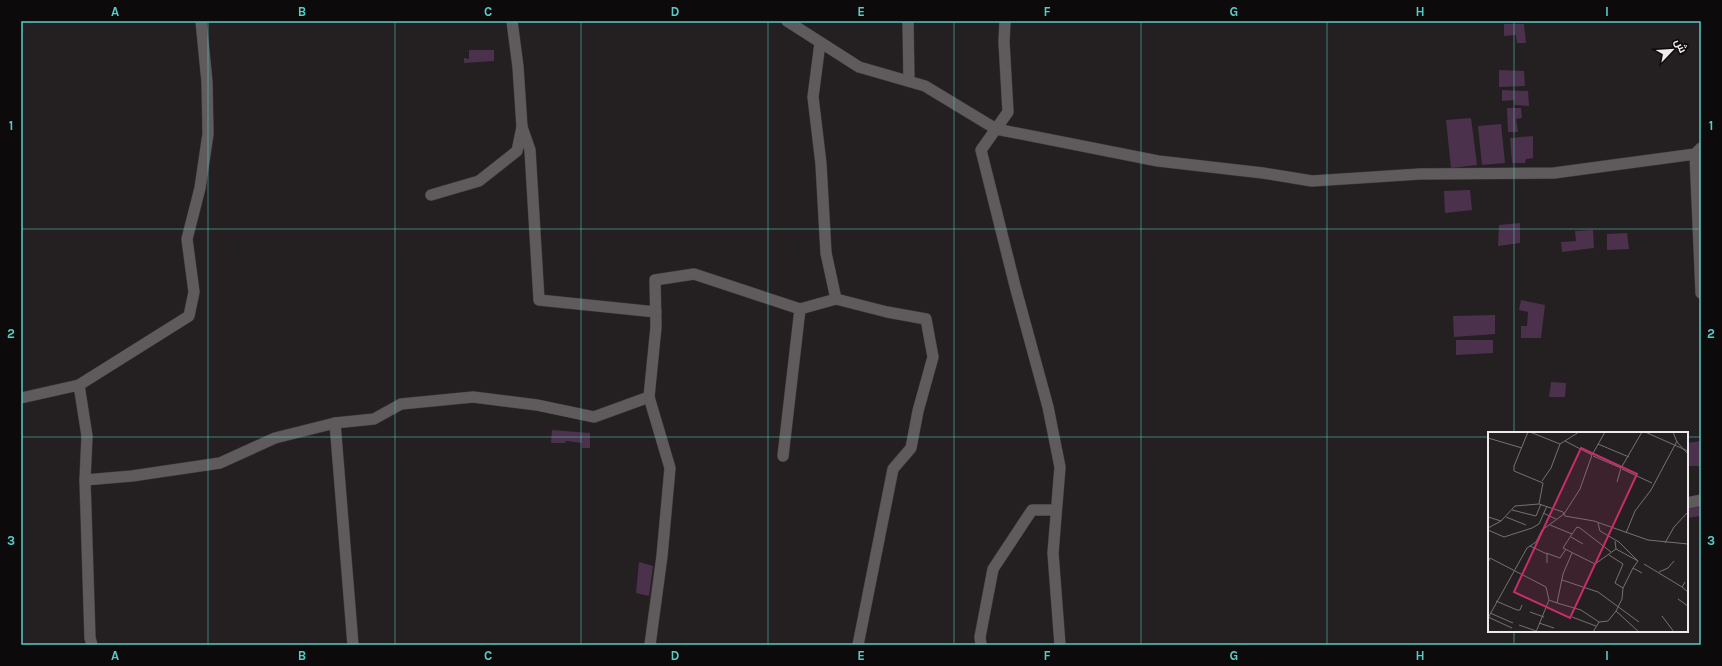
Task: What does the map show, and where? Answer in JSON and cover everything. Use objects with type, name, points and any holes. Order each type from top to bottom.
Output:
[{"type":"street","points":[[21,398],[79,385],[189,316],[194,292],[187,239],[200,188],[208,134],[207,82],[201,21]]},
{"type":"street","points":[[512,21],[518,66],[522,127],[530,150],[539,300],[656,312]]},
{"type":"street","points":[[787,21],[860,67],[925,86],[996,128],[1158,161],[1263,173],[1312,181],[1420,174],[1554,173],[1698,151],[1701,293]]},
{"type":"street","points":[[908,21],[909,81]]},
{"type":"street","points":[[1005,21],[1004,42],[1008,112],[981,150],[1015,286],[1048,407],[1060,467],[1053,553],[1060,645]]},
{"type":"street","points":[[820,43],[813,98],[821,164],[826,253],[836,299]]},
{"type":"street","points":[[431,195],[479,181],[517,151],[522,127]]},
{"type":"street","points":[[650,645],[662,556],[670,468],[649,397],[652,379],[656,312],[655,280],[694,274],[800,309],[836,299],[887,312],[926,319],[933,357],[918,411],[911,448],[893,469],[858,645]]},
{"type":"street","points":[[783,456],[800,309]]},
{"type":"street","points":[[79,385],[87,436],[85,480],[90,638],[92,645]]},
{"type":"street","points":[[85,480],[132,476],[220,463],[274,438],[335,423],[374,419],[401,404],[472,397],[537,406],[594,417],[649,397]]},
{"type":"street","points":[[335,423],[353,645]]},
{"type":"street","points":[[1688,503],[1701,500]]},
{"type":"street","points":[[981,645],[980,637],[993,569],[1032,510],[1056,510]]},
{"type":"building","points":[[1504,24],[1524,24],[1526,43],[1517,43],[1516,35],[1504,36]]},
{"type":"building","points":[[469,50],[494,50],[494,61],[464,63],[464,58],[469,59]]},
{"type":"building","points":[[1499,70],[1524,71],[1525,86],[1499,87]]},
{"type":"building","points":[[1502,90],[1528,91],[1529,106],[1515,105],[1514,100],[1502,101]]},
{"type":"building","points":[[1507,108],[1521,108],[1522,118],[1516,119],[1518,132],[1508,132]]},
{"type":"building","points":[[1471,118],[1477,165],[1451,168],[1446,120]]},
{"type":"building","points":[[1501,124],[1505,163],[1482,165],[1478,126]]},
{"type":"building","points":[[1533,136],[1533,158],[1526,159],[1525,163],[1512,163],[1510,138]]},
{"type":"building","points":[[1470,190],[1472,210],[1445,213],[1444,191]]},
{"type":"building","points":[[1520,223],[1520,243],[1498,246],[1499,225]]},
{"type":"building","points":[[1593,230],[1594,248],[1562,252],[1561,242],[1576,241],[1575,231]]},
{"type":"building","points":[[1627,233],[1629,249],[1607,250],[1607,234]]},
{"type":"building","points":[[1521,300],[1545,305],[1541,338],[1521,338],[1521,326],[1527,326],[1528,312],[1519,310]]},
{"type":"building","points":[[1495,315],[1495,334],[1454,337],[1453,316]]},
{"type":"building","points":[[1456,340],[1493,340],[1493,353],[1456,355]]},
{"type":"building","points":[[1551,382],[1566,383],[1565,397],[1549,397]]},
{"type":"building","points":[[552,430],[590,433],[590,448],[582,448],[582,443],[566,441],[565,443],[551,443]]},
{"type":"building","points":[[1701,441],[1701,466],[1688,466],[1688,443]]},
{"type":"building","points":[[1699,506],[1700,516],[1688,518],[1688,508]]},
{"type":"building","points":[[639,562],[653,566],[649,596],[636,593]]}]
